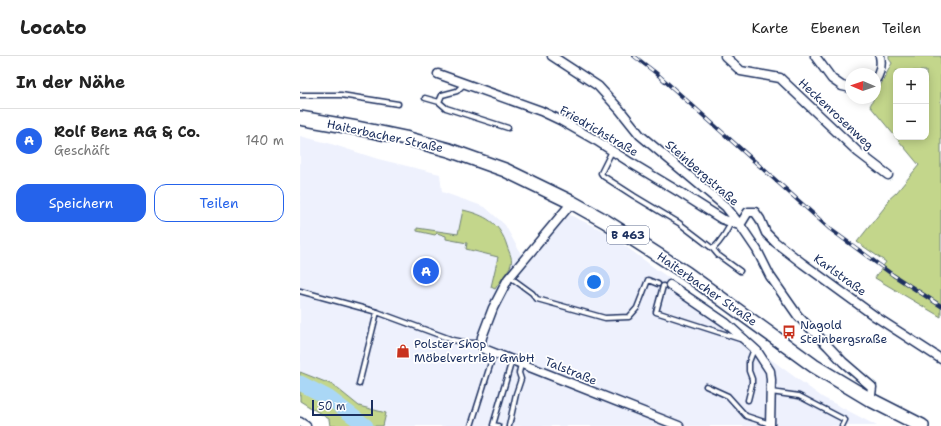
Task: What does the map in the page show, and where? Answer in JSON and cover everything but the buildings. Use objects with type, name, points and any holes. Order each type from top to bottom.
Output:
[{"type":"main road","name":"Haiterbacher Straße","points":[[300,118],[405,138],[450,150],[505,170],[571,202],[605,221],[686,273],[814,366],[869,400],[922,426]]},
{"type":"street","name":"Steinbergstraße","points":[[552,56],[598,86],[640,135],[726,207],[757,250],[770,276],[798,316],[843,362],[872,387],[869,400]]},
{"type":"street","name":"Heckenrosenweg","points":[[725,56],[741,71],[780,78],[858,152],[888,175]]},
{"type":"street","points":[[815,56],[832,79],[845,87]]},
{"type":"street","points":[[880,56],[880,68]]},
{"type":"street","name":"Friedrichstraße","points":[[438,74],[560,120],[597,141],[722,219],[740,225]]},
{"type":"street","points":[[477,344],[482,337],[493,308],[509,277],[571,202]]},
{"type":"street","name":"Karlstraße","points":[[740,225],[748,212],[755,212],[760,218],[766,233],[775,242],[876,317],[941,359]]},
{"type":"street","points":[[664,285],[726,323],[757,351],[770,371],[770,425]]},
{"type":"street","name":"Talstraße","points":[[477,344],[482,346],[484,349],[679,426]]},
{"type":"street","points":[[300,422],[306,426]]},
{"type":"lane","points":[[439,102],[442,95],[457,91],[464,84]]},
{"type":"lane","points":[[300,95],[341,96],[398,104]]},
{"type":"lane","points":[[425,98],[439,102],[446,108],[508,128]]},
{"type":"lane","points":[[612,151],[601,173],[603,176],[679,223],[712,249],[718,256],[740,271]]},
{"type":"lane","points":[[712,249],[718,244],[731,222]]},
{"type":"lane","points":[[509,277],[532,293],[537,299],[605,318],[629,317],[637,308],[648,280],[664,285],[656,312],[735,337],[746,342]]},
{"type":"lane","points":[[300,291],[376,312],[453,342],[477,344]]},
{"type":"lane","points":[[359,384],[376,312]]},
{"type":"lane","points":[[472,350],[477,344]]},
{"type":"lane","points":[[748,400],[752,384],[749,370],[750,362],[755,349]]},
{"type":"lane","points":[[471,426],[494,353]]},
{"type":"lane","points":[[498,426],[493,425],[512,360]]},
{"type":"lane","points":[[509,426],[521,378],[519,373],[521,364]]},
{"type":"lane","points":[[706,386],[728,396],[746,416],[770,425]]},
{"type":"lane","points":[[771,392],[799,396],[845,420],[842,426]]},
{"type":"shaded area","points":[[300,136],[328,143],[378,159],[440,174],[442,192],[485,207],[505,225],[528,264],[557,227],[570,215],[608,233],[656,269],[724,316],[769,358],[822,397],[877,426],[383,426],[386,413],[359,406],[333,385],[300,372]]},
{"type":"green space","points":[[889,56],[941,56],[941,317],[875,278],[886,262],[857,242],[888,203],[887,201],[897,192],[919,165],[898,140],[929,140],[929,68],[893,68],[893,134],[870,106],[871,104],[881,104],[881,84],[892,63]]},
{"type":"green space","points":[[463,210],[478,214],[491,221],[504,238],[512,261],[510,267],[495,289],[491,287],[498,257],[466,249],[467,243],[446,239],[446,236],[437,233],[435,235],[417,231],[417,228],[458,234]]},
{"type":"green space","points":[[300,372],[333,385],[359,406],[386,413],[383,426],[330,426],[329,419],[300,401]]},
{"type":"waterway","points":[[300,383],[329,398],[366,426]]},
{"type":"railway","points":[[634,56],[656,73],[830,229],[893,275],[941,306]]},
{"type":"place","name":"Rolf Benz AG & Co.","points":[[426,271]]},
{"type":"place","name":"Nagold Steinbergsraße","points":[[789,332]]},
{"type":"place","name":"Polster Shop Möbelvertrieb GmbH","points":[[403,351]]}]
